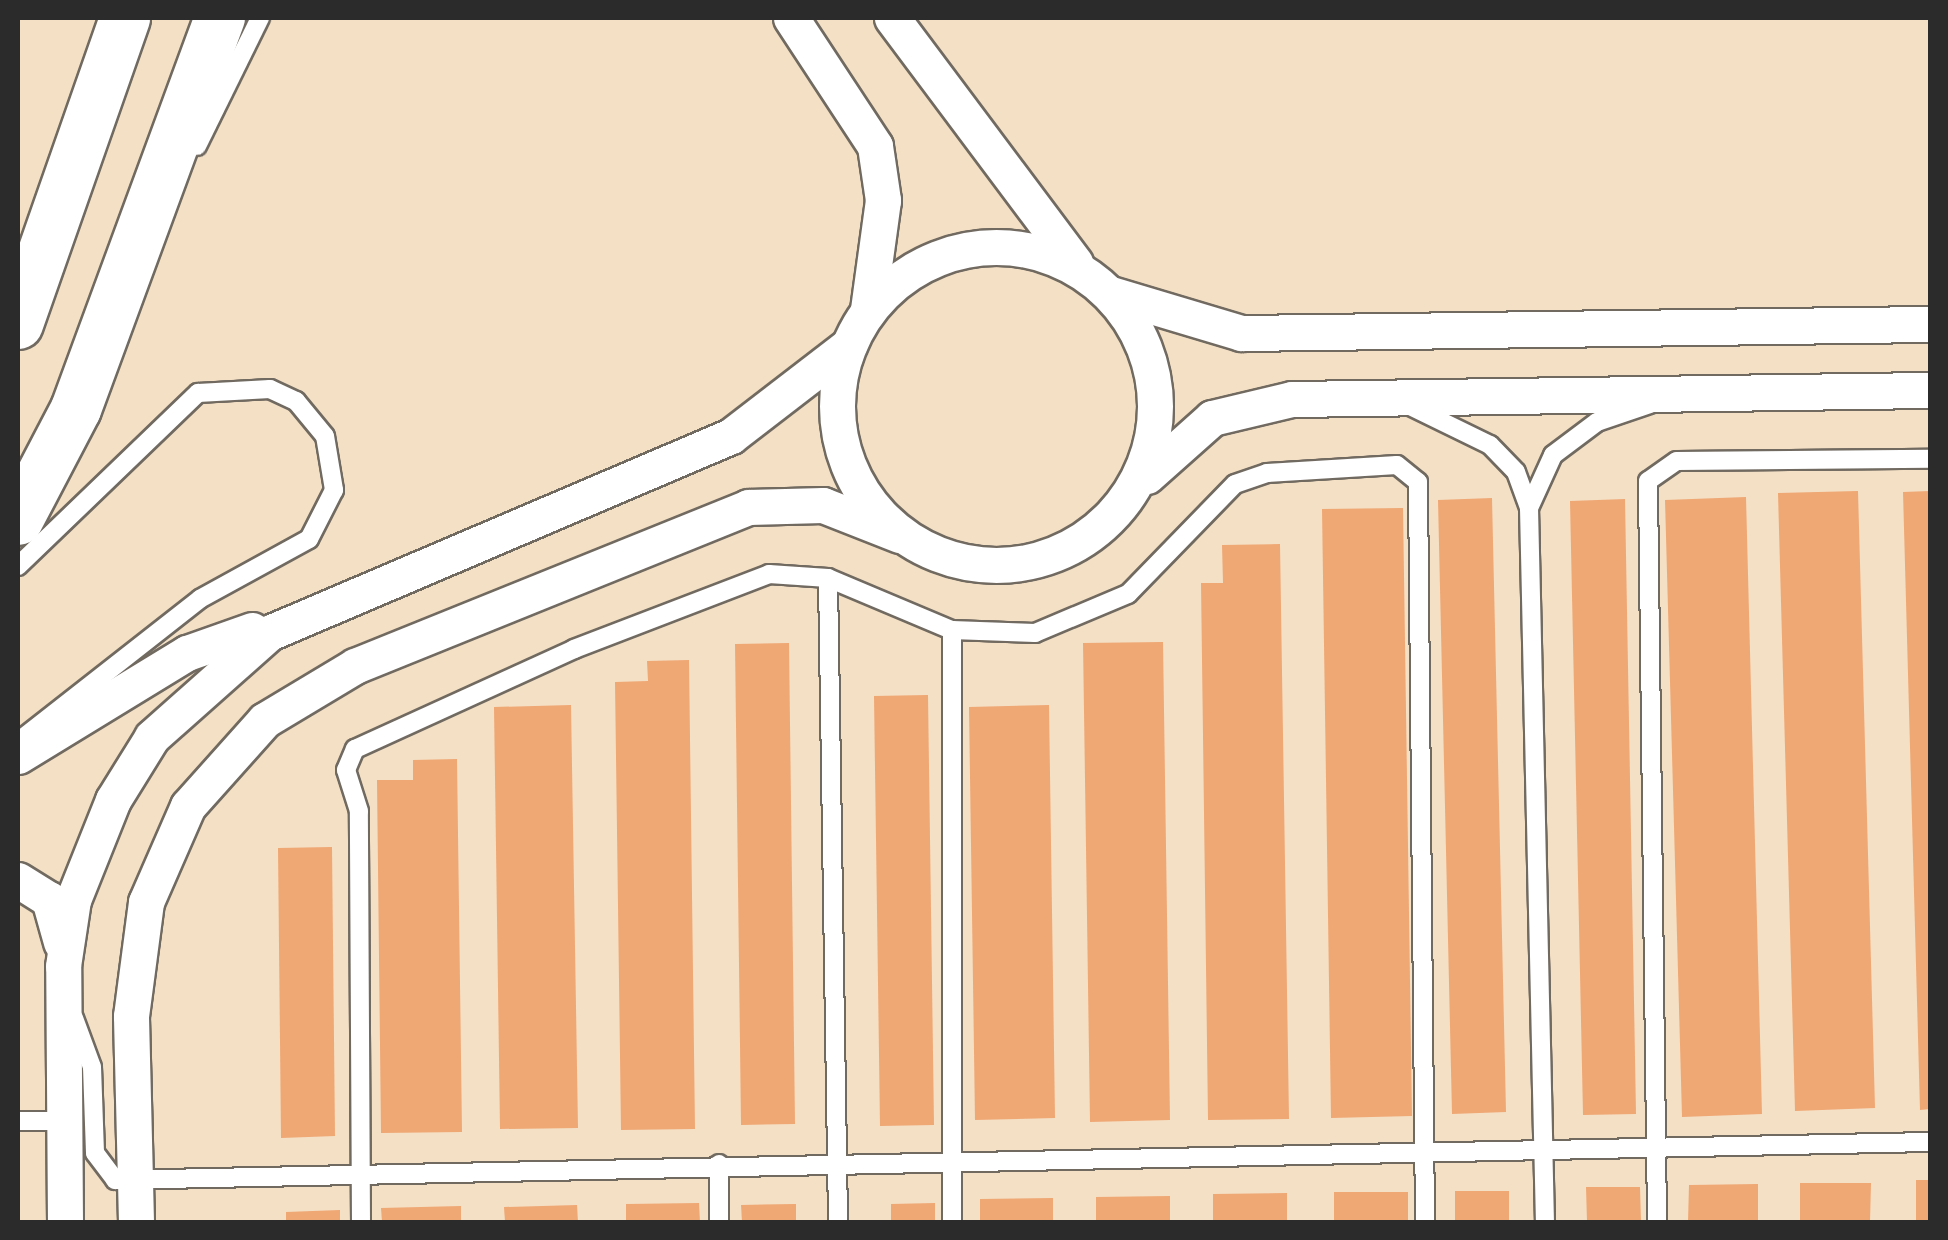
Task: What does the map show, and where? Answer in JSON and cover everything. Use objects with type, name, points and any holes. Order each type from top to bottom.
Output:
[{"type":"main road","points":[[18,324],[125,18]]},
{"type":"main road","points":[[18,520],[109,326],[220,18]]},
{"type":"street","points":[[790,18],[875,146],[883,200],[868,310],[849,344],[836,396],[842,449],[863,497],[900,535]]},
{"type":"street","points":[[896,21],[1030,214],[1099,284],[1142,338],[1156,389],[1153,442],[1133,492]]},
{"type":"street","points":[[868,310],[932,261],[995,246],[1043,252],[1099,284],[1241,333],[1930,324]]},
{"type":"street","points":[[63,977],[93,843],[152,737],[234,654],[352,596],[731,436],[849,344]]},
{"type":"street","points":[[136,1222],[131,1016],[146,902],[188,806],[265,720],[356,666],[748,507],[823,505],[900,535],[946,560],[999,568],[1051,558],[1097,531],[1212,418],[1292,398],[1930,390]]},
{"type":"street","points":[[18,756],[186,653],[352,596]]},
{"type":"street","points":[[18,880],[36,886],[58,914],[63,977],[65,1222]]},
{"type":"lane","points":[[109,326],[260,18]]},
{"type":"lane","points":[[18,566],[198,393],[270,388],[296,401],[325,436],[334,490],[309,539],[200,599],[18,743]]},
{"type":"lane","points":[[1529,508],[1541,475],[1572,440],[1682,393]]},
{"type":"lane","points":[[1384,395],[1490,445],[1516,472],[1529,508],[1546,1222]]},
{"type":"lane","points":[[1657,1222],[1648,480],[1677,461],[1930,459]]},
{"type":"lane","points":[[360,1222],[359,810],[346,770],[355,750],[750,578],[828,578],[952,630],[1034,633],[1099,612],[1156,570],[1208,506],[1267,473],[1412,468],[1425,1222]]},
{"type":"lane","points":[[828,578],[838,1222]]},
{"type":"lane","points":[[952,630],[952,1222]]},
{"type":"lane","points":[[63,977],[92,1067],[95,1154],[106,1174],[134,1179],[952,1159],[1930,1142]]},
{"type":"lane","points":[[18,1121],[64,1121]]},
{"type":"lane","points":[[719,1164],[719,1222]]},
{"type":"building","points":[[1858,491],[1875,1108],[1795,1111],[1778,493]]},
{"type":"building","points":[[1930,491],[1930,1109],[1920,1110],[1903,492]]},
{"type":"building","points":[[1746,497],[1762,1114],[1682,1117],[1665,500]]},
{"type":"building","points":[[1492,498],[1506,1112],[1452,1114],[1438,500]]},
{"type":"building","points":[[1625,499],[1636,1114],[1583,1115],[1570,501]]},
{"type":"building","points":[[1403,508],[1412,1116],[1331,1118],[1322,509]]},
{"type":"building","points":[[1280,544],[1289,1119],[1208,1120],[1201,583],[1223,583],[1222,545]]},
{"type":"building","points":[[1163,642],[1170,1120],[1090,1122],[1083,643]]},
{"type":"building","points":[[789,643],[795,1124],[741,1125],[735,644]]},
{"type":"building","points":[[689,660],[695,1129],[621,1130],[615,682],[648,681],[647,661]]},
{"type":"building","points":[[928,695],[934,1125],[880,1126],[874,696]]},
{"type":"building","points":[[571,705],[578,1128],[500,1129],[494,707]]},
{"type":"building","points":[[1049,705],[1055,1118],[975,1120],[969,707]]},
{"type":"building","points":[[457,759],[462,1132],[381,1133],[377,780],[413,780],[413,760]]},
{"type":"building","points":[[332,847],[335,1136],[281,1138],[278,848]]},
{"type":"building","points":[[1916,1180],[1930,1180],[1930,1222],[1916,1222]]},
{"type":"building","points":[[1800,1183],[1871,1183],[1870,1222],[1800,1222]]},
{"type":"building","points":[[1758,1184],[1758,1222],[1688,1222],[1689,1185]]},
{"type":"building","points":[[1586,1187],[1640,1187],[1641,1222],[1587,1222]]},
{"type":"building","points":[[1455,1191],[1509,1191],[1509,1222],[1455,1222]]},
{"type":"building","points":[[1334,1192],[1408,1192],[1408,1222],[1334,1222]]},
{"type":"building","points":[[1287,1193],[1287,1222],[1213,1222],[1213,1194]]},
{"type":"building","points":[[1170,1196],[1170,1222],[1096,1222],[1096,1197]]},
{"type":"building","points":[[1053,1198],[1053,1222],[980,1222],[980,1199]]},
{"type":"building","points":[[699,1203],[700,1222],[626,1222],[626,1204]]},
{"type":"building","points":[[935,1203],[935,1222],[891,1222],[891,1204]]},
{"type":"building","points":[[796,1204],[796,1222],[742,1222],[741,1205]]},
{"type":"building","points":[[577,1205],[578,1222],[505,1222],[504,1207]]},
{"type":"building","points":[[461,1206],[461,1222],[382,1222],[381,1208]]},
{"type":"building","points":[[340,1210],[340,1222],[286,1222],[286,1212]]}]
